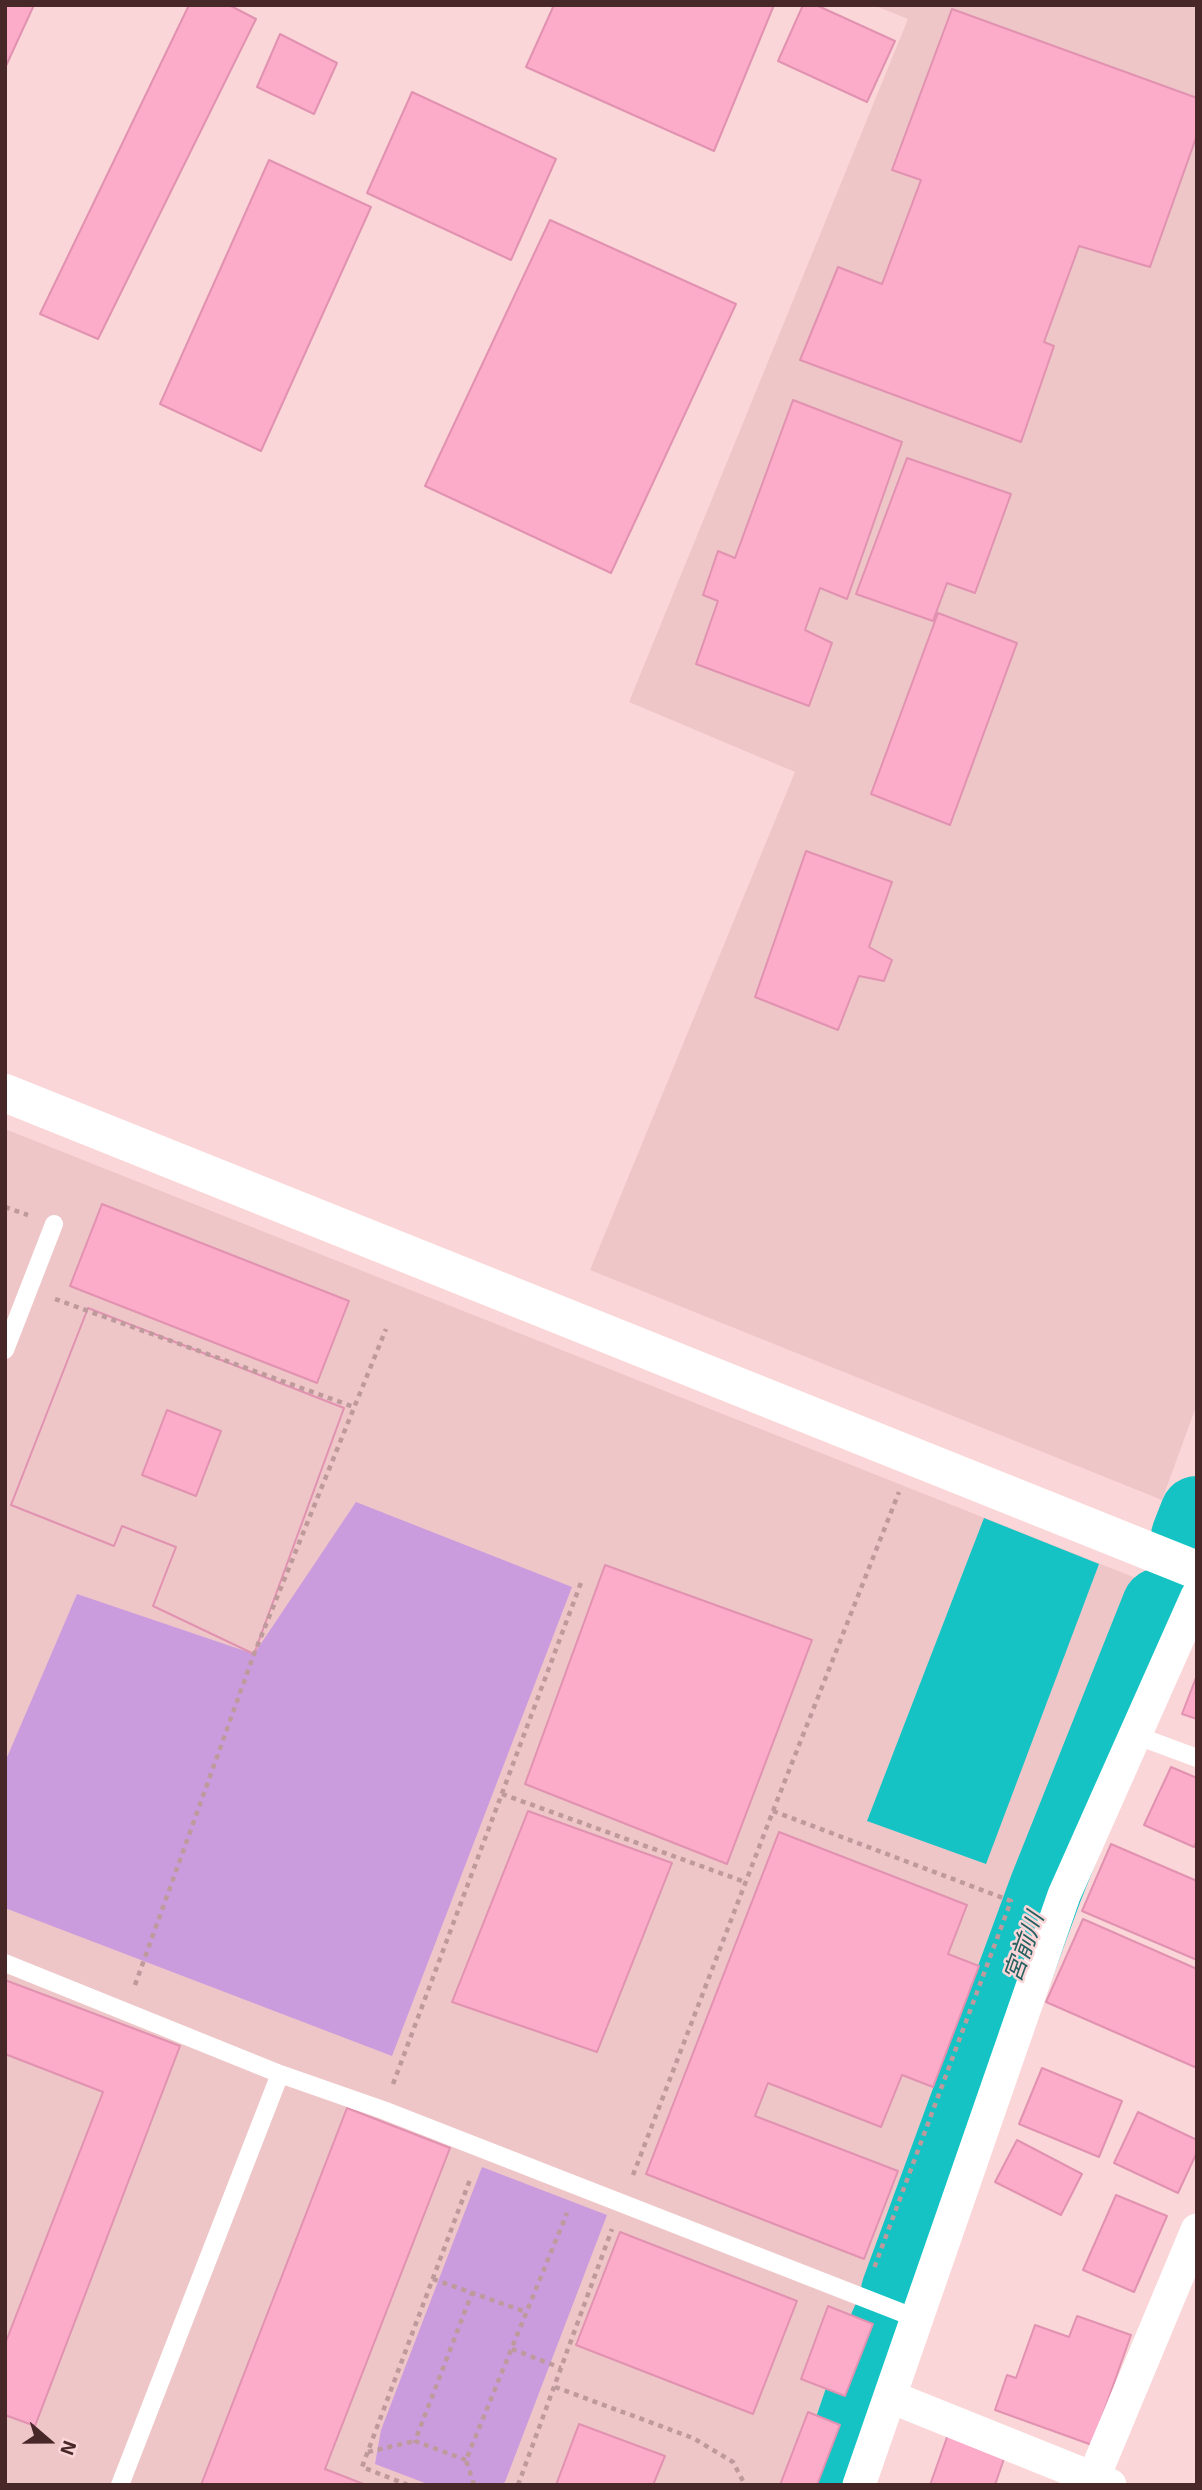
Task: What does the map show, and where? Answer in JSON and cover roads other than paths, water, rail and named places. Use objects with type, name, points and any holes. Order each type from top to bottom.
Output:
[{"type":"street","points":[[5,1093],[913,1457],[1189,1574],[1135,1735],[1064,1895],[859,2485]]},
{"type":"street","points":[[891,2397],[1102,2482],[1197,2230]]},
{"type":"lane","points":[[5,1350],[54,1224]]},
{"type":"lane","points":[[1135,1735],[1197,1758]]},
{"type":"lane","points":[[5,1963],[280,2074],[383,2110],[918,2319]]},
{"type":"lane","points":[[120,2485],[280,2074]]},
{"type":"water","points":[[984,1518],[1099,1564],[986,1864],[867,1821]]},
{"type":"waterway","name":"宮前川","points":[[1188,1536],[1197,1513]]},
{"type":"waterway","name":"宮前川","points":[[898,2291],[1046,1888],[1159,1605]]},
{"type":"waterway","name":"宮前川","points":[[832,2485],[887,2324]]}]
